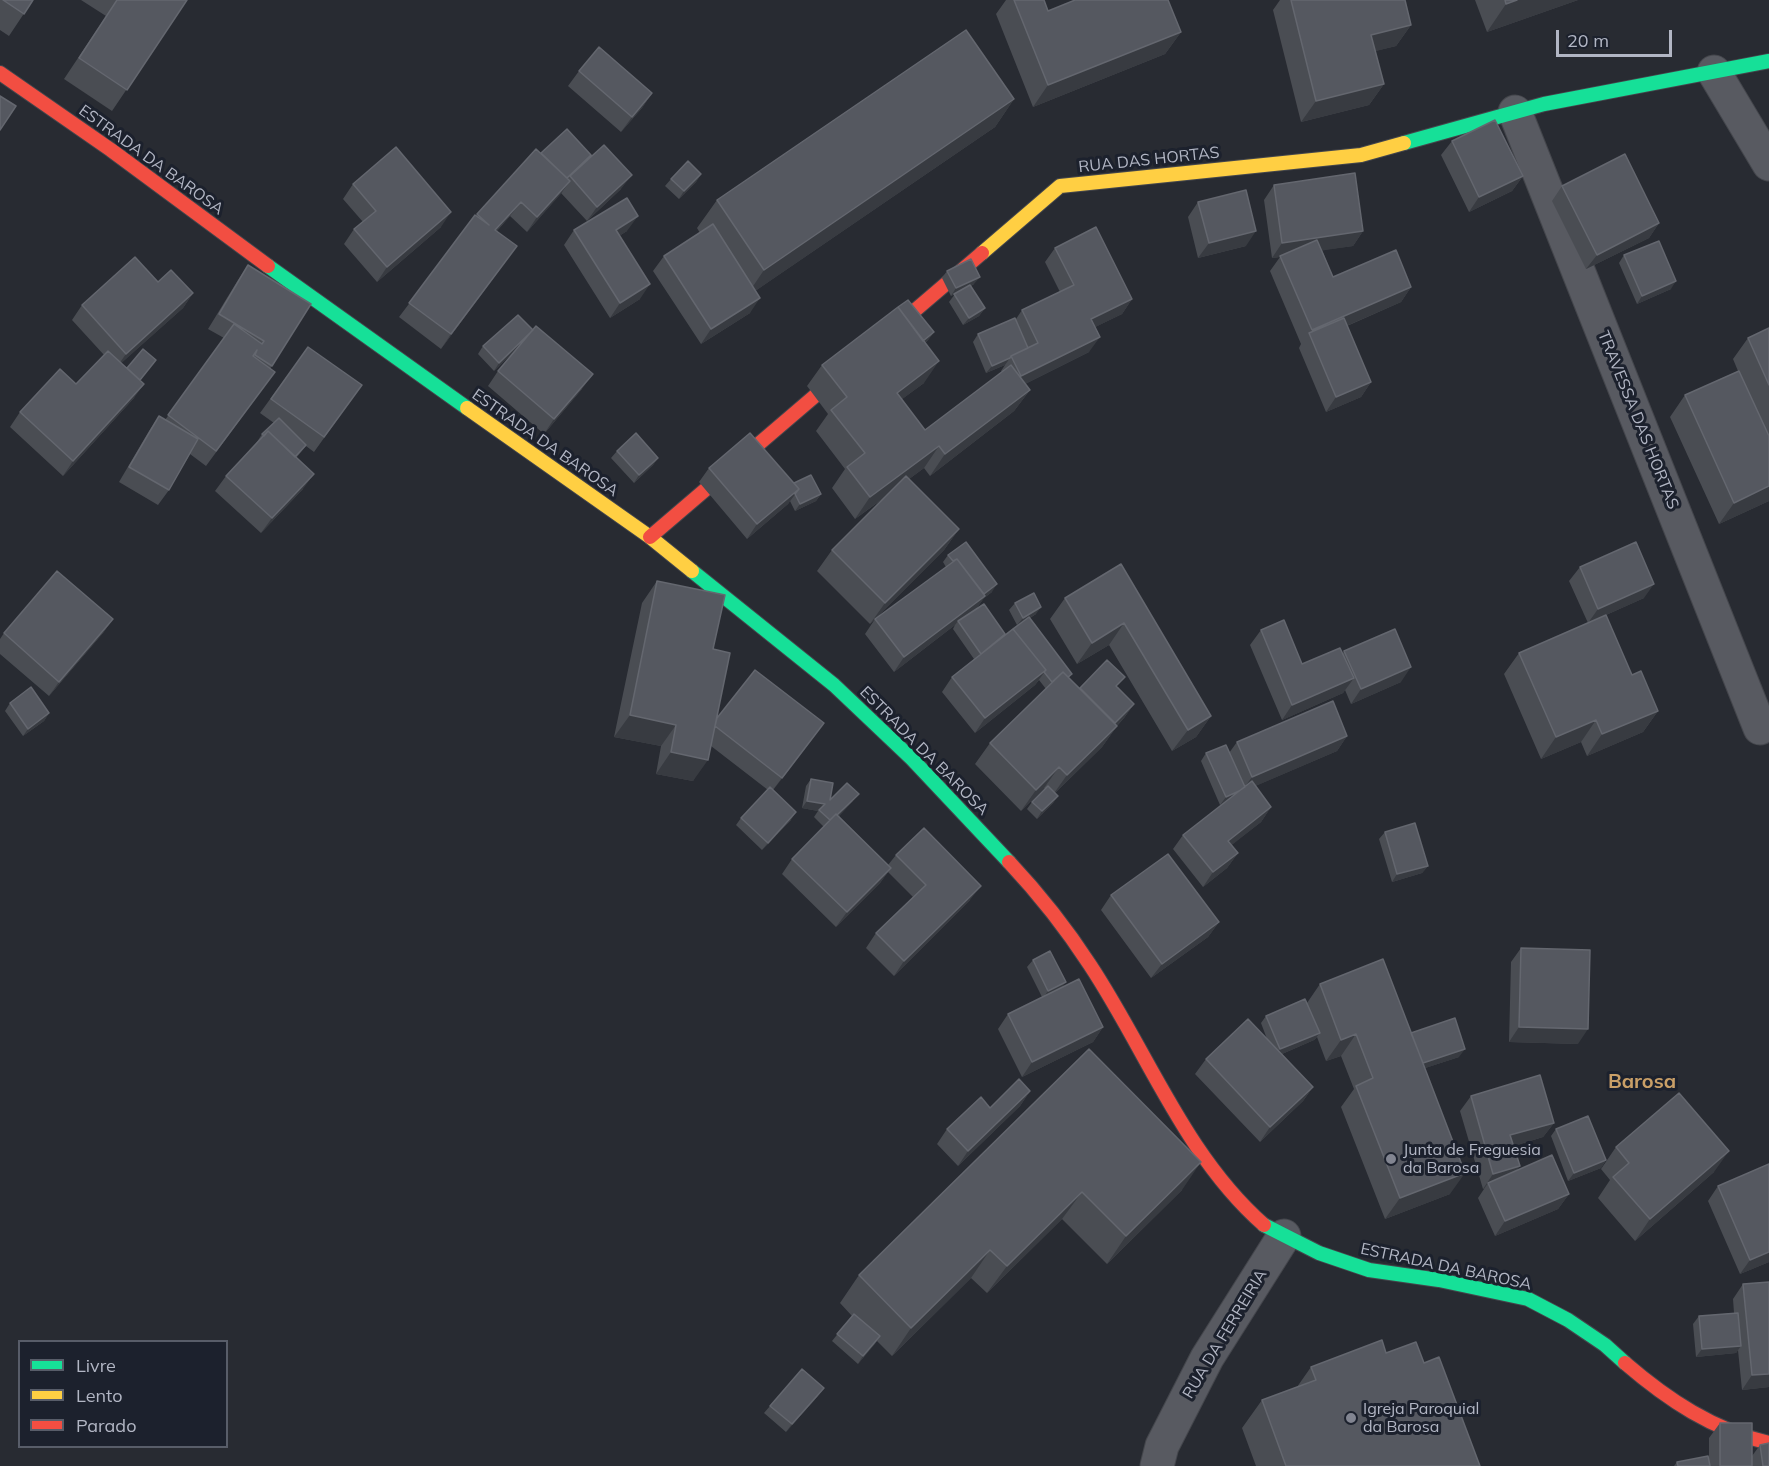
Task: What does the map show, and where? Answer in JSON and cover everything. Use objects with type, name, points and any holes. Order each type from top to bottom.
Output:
[{"type":"street","name":"RUA DAS HORTAS","points":[[650,537],[1060,186],[1361,155],[1544,104],[1769,61]]},
{"type":"street","points":[[1714,72],[1769,164]]},
{"type":"street","name":"ESTRADA DA BAROSA","points":[[0,73],[111,150],[333,314],[650,537],[834,685],[912,759],[1044,899],[1091,966],[1174,1110],[1204,1156],[1245,1208],[1267,1227],[1319,1253],[1370,1270],[1439,1280],[1528,1299],[1568,1320],[1605,1345],[1654,1388],[1707,1422],[1738,1436],[1769,1443]]},
{"type":"street","name":"TRAVESSA DAS HORTAS","points":[[1515,112],[1760,728]]},
{"type":"street","name":"RUA DA FERREIRIA","points":[[1157,1466],[1162,1446],[1207,1358],[1284,1236]]},
{"type":"building","points":[[3,0],[33,0],[24,14]]},
{"type":"building","points":[[117,0],[187,0],[127,90],[79,58]]},
{"type":"building","points":[[1014,0],[1044,0],[1048,11],[1075,0],[1168,0],[1181,32],[1048,85]]},
{"type":"building","points":[[1291,0],[1405,0],[1411,25],[1371,35],[1384,84],[1316,101]]},
{"type":"building","points":[[1505,0],[1517,0],[1506,4]]},
{"type":"building","points":[[966,30],[1014,99],[764,270],[717,200]]},
{"type":"building","points":[[599,47],[652,93],[632,117],[579,71]]},
{"type":"building","points":[[0,96],[16,106],[0,130]]},
{"type":"building","points":[[1495,120],[1523,176],[1479,197],[1452,141]]},
{"type":"building","points":[[567,129],[591,155],[567,178],[541,153]]},
{"type":"building","points":[[604,145],[632,175],[597,207],[570,176]]},
{"type":"building","points":[[396,147],[451,212],[387,267],[354,229],[376,211],[353,184]]},
{"type":"building","points":[[536,149],[570,181],[537,217],[521,202],[495,230],[517,246],[451,334],[409,303],[475,215],[489,225],[477,214]]},
{"type":"building","points":[[1625,154],[1659,223],[1597,255],[1562,186]]},
{"type":"building","points":[[688,161],[701,174],[684,191],[671,179]]},
{"type":"building","points":[[1355,173],[1363,231],[1282,243],[1274,185]]},
{"type":"building","points":[[1246,190],[1256,231],[1209,243],[1198,202]]},
{"type":"building","points":[[627,198],[638,216],[616,230],[650,284],[620,303],[574,230]]},
{"type":"building","points":[[713,224],[760,298],[711,329],[664,256]]},
{"type":"building","points":[[1096,227],[1132,299],[1091,319],[1100,337],[1021,376],[1011,356],[1038,343],[1022,310],[1074,285],[1055,248]]},
{"type":"building","points":[[1317,240],[1333,277],[1396,250],[1411,287],[1312,330],[1280,256]]},
{"type":"building","points":[[1659,241],[1676,281],[1642,296],[1624,255]]},
{"type":"building","points":[[135,257],[158,282],[171,270],[193,293],[126,354],[82,305]]},
{"type":"building","points":[[971,259],[980,277],[956,288],[947,271]]},
{"type":"building","points":[[248,265],[311,304],[272,366],[255,355],[257,350],[253,356],[275,372],[216,451],[168,415],[234,324],[262,344],[264,341],[219,314]]},
{"type":"building","points":[[970,285],[985,308],[969,318],[954,294]]},
{"type":"building","points":[[908,300],[934,332],[923,341],[898,307]]},
{"type":"building","points":[[898,307],[939,361],[897,393],[925,430],[1011,365],[1030,390],[945,454],[939,446],[870,497],[847,467],[865,453],[831,410],[847,397],[822,365]]},
{"type":"building","points":[[518,315],[533,330],[499,363],[483,346]]},
{"type":"building","points":[[1015,318],[1028,348],[992,366],[978,334]]},
{"type":"building","points":[[1344,318],[1371,382],[1336,397],[1309,333]]},
{"type":"building","points":[[536,326],[593,374],[554,419],[498,371]]},
{"type":"building","points":[[1769,328],[1769,385],[1748,338]]},
{"type":"building","points":[[308,347],[362,385],[324,437],[271,399]]},
{"type":"building","points":[[143,349],[156,360],[140,380],[127,368]]},
{"type":"building","points":[[108,351],[144,384],[73,461],[20,412],[60,369],[76,384]]},
{"type":"building","points":[[1739,371],[1769,436],[1769,486],[1734,503],[1685,395]]},
{"type":"building","points":[[159,416],[198,439],[169,490],[129,467]]},
{"type":"building","points":[[279,418],[306,445],[295,457],[268,431],[264,436],[262,434]]},
{"type":"building","points":[[268,431],[314,474],[272,518],[226,476]]},
{"type":"building","points":[[636,433],[658,458],[639,475],[617,451]]},
{"type":"building","points":[[750,433],[799,489],[757,524],[709,468]]},
{"type":"building","points":[[811,475],[821,494],[800,504],[795,494],[799,489],[794,483]]},
{"type":"building","points":[[906,476],[959,529],[885,603],[832,550]]},
{"type":"building","points":[[966,542],[997,584],[984,594],[957,559],[953,561],[948,555]]},
{"type":"building","points":[[1636,542],[1654,584],[1598,609],[1580,567]]},
{"type":"building","points":[[957,559],[985,596],[904,657],[875,619]]},
{"type":"building","points":[[1121,564],[1211,716],[1188,730],[1124,623],[1092,643],[1065,598]]},
{"type":"building","points":[[57,571],[113,619],[59,682],[4,633]]},
{"type":"building","points":[[657,581],[725,595],[713,649],[730,653],[708,760],[671,752],[676,725],[630,715]]},
{"type":"building","points":[[1034,593],[1041,607],[1023,618],[1015,603]]},
{"type":"building","points":[[984,604],[1005,634],[981,654],[958,621]]},
{"type":"building","points":[[1606,615],[1632,675],[1641,671],[1658,711],[1602,734],[1596,720],[1556,737],[1519,653]]},
{"type":"building","points":[[1029,617],[1072,674],[1068,677],[1063,672],[1052,682],[1044,672],[1046,670],[1013,629]]},
{"type":"building","points":[[1284,620],[1302,664],[1340,648],[1354,678],[1292,705],[1261,630]]},
{"type":"building","points":[[1013,629],[1046,670],[985,718],[952,677]]},
{"type":"building","points":[[1395,629],[1411,667],[1361,689],[1344,651]]},
{"type":"building","points":[[1107,660],[1125,677],[1116,686],[1134,704],[1115,723],[1080,688]]},
{"type":"building","points":[[755,670],[824,723],[782,778],[715,726],[717,718]]},
{"type":"building","points":[[1063,672],[1117,726],[1067,775],[1059,767],[1036,790],[990,743]]},
{"type":"building","points":[[31,687],[49,713],[28,729],[10,703]]},
{"type":"building","points":[[1333,701],[1347,736],[1252,777],[1237,742]]},
{"type":"building","points":[[1226,745],[1245,787],[1226,797],[1206,753]]},
{"type":"building","points":[[811,779],[833,783],[830,800],[847,783],[859,794],[830,820],[819,810],[825,804],[807,801]]},
{"type":"building","points":[[1252,781],[1271,807],[1228,841],[1238,853],[1213,872],[1183,835]]},
{"type":"building","points":[[1048,786],[1058,796],[1042,811],[1032,802]]},
{"type":"building","points":[[770,787],[796,812],[768,843],[741,818]]},
{"type":"building","points":[[836,814],[891,868],[847,912],[792,859]]},
{"type":"building","points":[[1415,823],[1428,866],[1397,874],[1385,832]]},
{"type":"building","points":[[924,828],[981,886],[904,961],[876,933],[926,885],[896,855]]},
{"type":"building","points":[[1168,854],[1219,922],[1162,964],[1111,895]]},
{"type":"building","points":[[1521,948],[1590,950],[1588,1029],[1519,1027]]},
{"type":"building","points":[[1050,951],[1066,982],[1048,991],[1033,960]]},
{"type":"building","points":[[1383,959],[1465,1173],[1400,1198],[1356,1086],[1373,1078],[1356,1034],[1341,1040],[1320,984]]},
{"type":"building","points":[[1079,979],[1103,1027],[1032,1062],[1008,1014]]},
{"type":"building","points":[[1305,999],[1320,1033],[1280,1049],[1266,1016]]},
{"type":"building","points":[[1455,1018],[1465,1049],[1423,1063],[1411,1033]]},
{"type":"building","points":[[1248,1019],[1313,1087],[1270,1127],[1206,1059]]},
{"type":"building","points":[[1089,1049],[1201,1162],[1126,1236],[1082,1192],[1007,1266],[990,1250],[911,1328],[859,1275]]},
{"type":"building","points":[[1540,1075],[1554,1123],[1510,1135],[1520,1166],[1493,1174],[1471,1096]]},
{"type":"building","points":[[1019,1079],[1030,1091],[968,1151],[947,1129],[981,1097],[990,1108]]},
{"type":"building","points":[[1679,1093],[1729,1151],[1650,1219],[1613,1177],[1629,1163],[1616,1147]]},
{"type":"building","points":[[1588,1116],[1606,1160],[1574,1173],[1556,1129]]},
{"type":"building","points":[[1552,1155],[1569,1194],[1505,1221],[1488,1183]]},
{"type":"building","points":[[1769,1164],[1769,1252],[1750,1260],[1718,1186]]},
{"type":"building","points":[[1769,1282],[1769,1374],[1752,1375],[1743,1284]]},
{"type":"building","points":[[1738,1313],[1741,1346],[1702,1349],[1699,1316]]},
{"type":"building","points":[[854,1314],[880,1336],[863,1356],[837,1334]]},
{"type":"building","name":"Igreja Paroquial da Barosa","points":[[1382,1340],[1386,1353],[1416,1342],[1424,1363],[1439,1357],[1480,1466],[1286,1466],[1262,1400],[1316,1380],[1311,1367]]},
{"type":"building","points":[[802,1369],[824,1388],[792,1424],[770,1406]]},
{"type":"building","points":[[1720,1423],[1752,1423],[1752,1466],[1720,1466]]},
{"type":"building","points":[[1769,1443],[1769,1466],[1763,1466],[1760,1445]]},
{"type":"building","points":[[1708,1456],[1710,1466],[1678,1466],[1677,1462]]},
{"type":"traffic: fast","points":[[1404,143],[1544,104],[1769,61]]},
{"type":"traffic: fast","points":[[268,266],[467,408]]},
{"type":"traffic: fast","points":[[692,571],[834,685],[912,759],[1009,862]]},
{"type":"traffic: fast","points":[[1264,1225],[1319,1253],[1369,1270],[1439,1280],[1528,1299],[1568,1320],[1605,1345],[1625,1363]]},
{"type":"traffic: slow","points":[[982,253],[1060,186],[1361,155],[1404,143]]},
{"type":"traffic: slow","points":[[467,408],[650,537],[692,571]]},
{"type":"traffic: jam","points":[[0,73],[111,150],[268,266]]},
{"type":"traffic: jam","points":[[650,537],[982,253]]},
{"type":"traffic: jam","points":[[1009,862],[1052,912],[1090,965],[1189,1135],[1236,1198],[1264,1225]]},
{"type":"traffic: jam","points":[[1625,1363],[1692,1412],[1729,1430],[1769,1443]]},
{"type":"place","name":"Junta de Freguesia da Barosa","points":[[1391,1159]]},
{"type":"place","name":"Igreja Paroquial da Barosa","points":[[1351,1418]]},
{"type":"district","name":"Barosa","points":[[1642,1082]]}]
